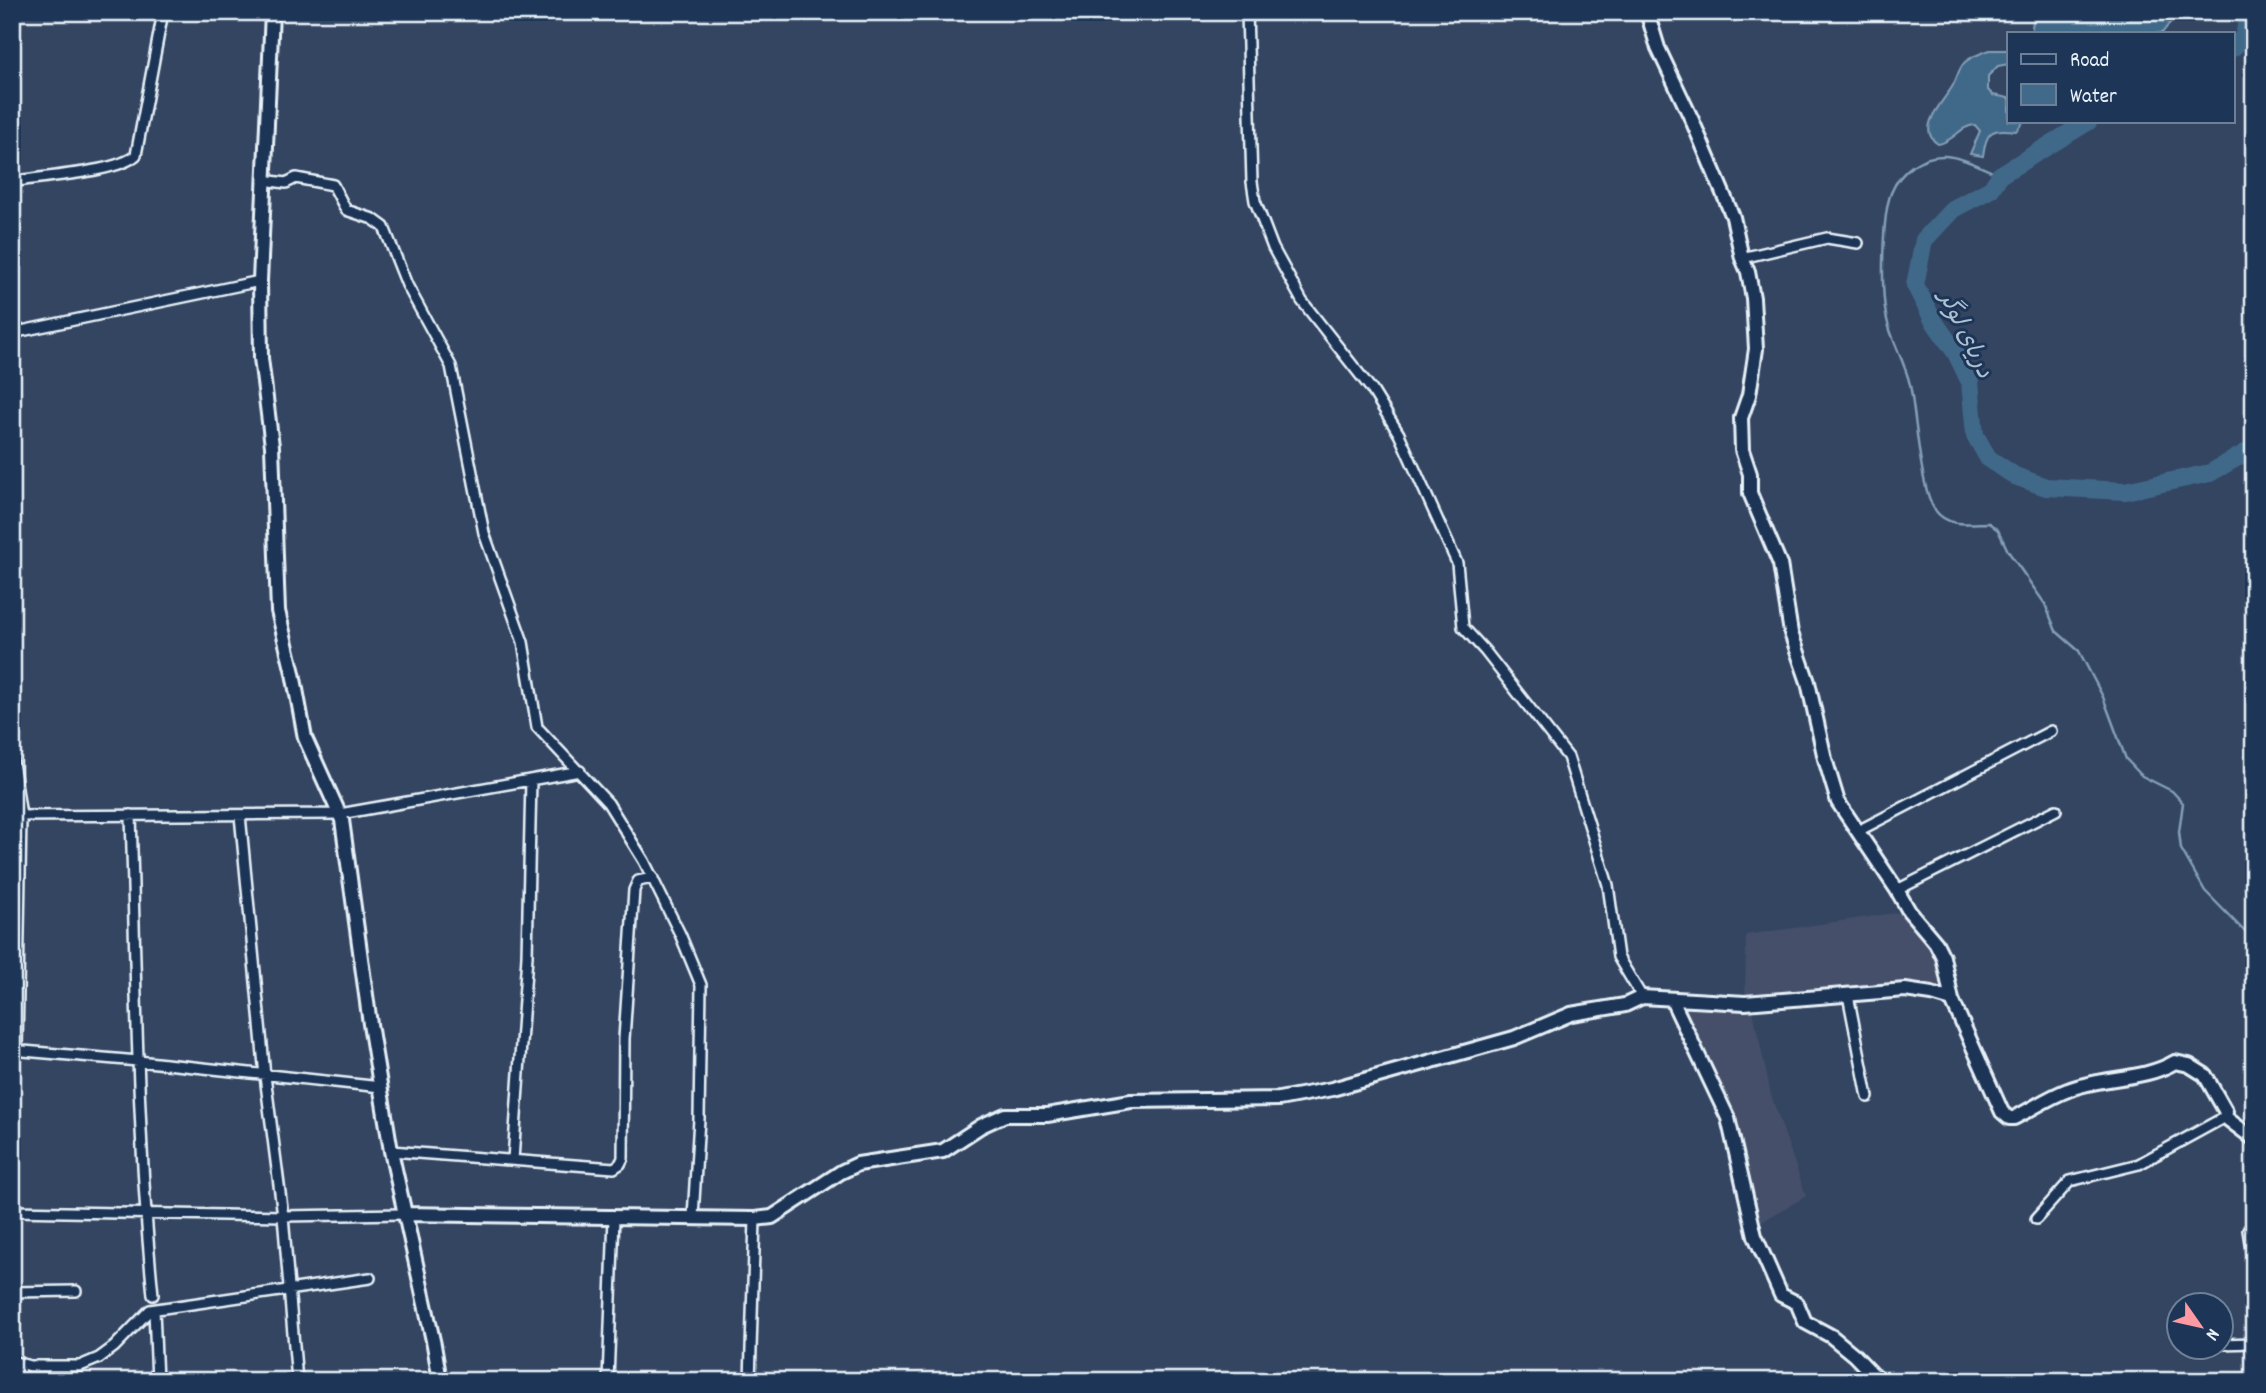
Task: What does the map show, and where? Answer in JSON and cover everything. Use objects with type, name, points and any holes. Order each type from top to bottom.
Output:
[{"type":"street","points":[[12,182],[90,170],[129,161],[136,155],[163,12]]},
{"type":"street","points":[[272,12],[260,281],[262,376],[272,446],[278,611],[305,738],[340,814],[391,1151],[440,1381]]},
{"type":"street","points":[[1247,12],[1252,182],[1255,201],[1273,248],[1302,301],[1372,390],[1399,434],[1457,563],[1463,627],[1568,757],[1608,885],[1618,957],[1642,997]]},
{"type":"street","points":[[1647,12],[1658,48],[1733,217],[1751,285],[1755,329],[1753,376],[1741,418],[1740,435],[1750,474],[1750,493],[1780,564],[1791,633],[1808,682],[1825,759],[1838,802],[1898,890],[1909,911],[1925,928],[1943,957],[1951,1000],[2002,1112],[2009,1118],[2068,1090],[2112,1078],[2159,1072],[2175,1062],[2198,1069],[2205,1075],[2226,1112],[2225,1117]]},
{"type":"street","points":[[263,180],[278,183],[296,178],[333,185],[346,210],[373,219],[384,227],[407,285],[451,366],[484,533],[523,642],[537,727],[608,803],[653,878],[701,985],[699,1119],[693,1217]]},
{"type":"street","points":[[1742,258],[1827,238],[1858,243]]},
{"type":"street","points":[[12,333],[260,281]]},
{"type":"street","points":[[1858,831],[2051,731]]},
{"type":"street","points":[[12,755],[17,816],[15,1050],[138,1060],[380,1087]]},
{"type":"street","points":[[17,816],[340,814],[580,771]]},
{"type":"street","points":[[513,1160],[527,956],[531,780]]},
{"type":"street","points":[[1898,890],[2056,810]]},
{"type":"street","points":[[131,815],[145,1214],[153,1296]]},
{"type":"street","points":[[240,815],[265,1076],[283,1216],[297,1381]]},
{"type":"street","points":[[391,1151],[614,1168],[621,1164],[624,1039],[634,890],[638,881],[653,878]]},
{"type":"street","points":[[12,1212],[755,1219],[772,1217],[841,1172],[858,1164],[943,1151],[981,1126],[1005,1115],[1047,1115],[1131,1101],[1279,1098],[1332,1089],[1514,1038],[1571,1014],[1625,1005],[1642,997],[1745,1003],[1905,990],[1951,1000]]},
{"type":"street","points":[[1848,995],[1868,1097]]},
{"type":"street","points":[[1672,1000],[1728,1118],[1755,1236],[1781,1295],[1797,1303],[1805,1322],[1832,1336],[1879,1381]]},
{"type":"street","points":[[2225,1117],[2254,1139]]},
{"type":"street","points":[[2036,1219],[2070,1181],[2139,1164],[2225,1117]]},
{"type":"street","points":[[608,1381],[614,1217]]},
{"type":"street","points":[[750,1381],[755,1219]]},
{"type":"street","points":[[2254,1227],[2248,1230],[2254,1268]]},
{"type":"street","points":[[20,1381],[16,1362],[53,1368],[80,1366],[114,1347],[145,1313],[154,1310],[370,1278]]},
{"type":"street","points":[[12,1292],[76,1292]]},
{"type":"street","points":[[154,1310],[157,1381]]},
{"type":"street","points":[[2234,1344],[2254,1343]]},
{"type":"shaded area","points":[[1909,911],[1936,943],[1952,1000],[1932,994],[1751,1002],[1771,1095],[1806,1196],[1753,1227],[1733,1145],[1672,1000],[1745,1003],[1746,935]]},
{"type":"water","points":[[2038,12],[2174,12],[2163,32],[2031,32]]},
{"type":"water","points":[[1990,50],[2007,50],[2007,64],[1998,66],[1988,76],[1988,90],[1993,95],[2007,98],[2007,122],[2023,122],[2016,131],[2001,130],[1991,133],[1983,156],[1970,154],[1980,131],[1975,125],[1938,144],[1929,131],[1933,115],[1961,68],[1974,56]]},
{"type":"waterway","name":"دریای لوگر","points":[[2234,47],[2244,36],[2249,12]]},
{"type":"waterway","name":"دریای لوگر","points":[[2087,122],[2000,175],[1991,189],[1953,209],[1924,240],[1915,285],[1933,320],[1956,353],[1970,382],[1975,435],[1988,458],[2015,476],[2046,487],[2125,491],[2210,473],[2254,448]]},
{"type":"waterway","points":[[2000,175],[1952,157],[1928,158],[1906,171],[1895,185],[1888,204],[1883,253],[1886,315],[1910,385],[1922,469],[1930,500],[1935,510],[1946,520],[1989,523],[1998,530],[2008,551],[2045,604],[2056,631],[2079,651],[2103,697],[2126,759],[2142,776],[2172,791],[2183,803],[2179,832],[2181,849],[2205,891],[2248,935],[2249,969],[2254,983]]}]
